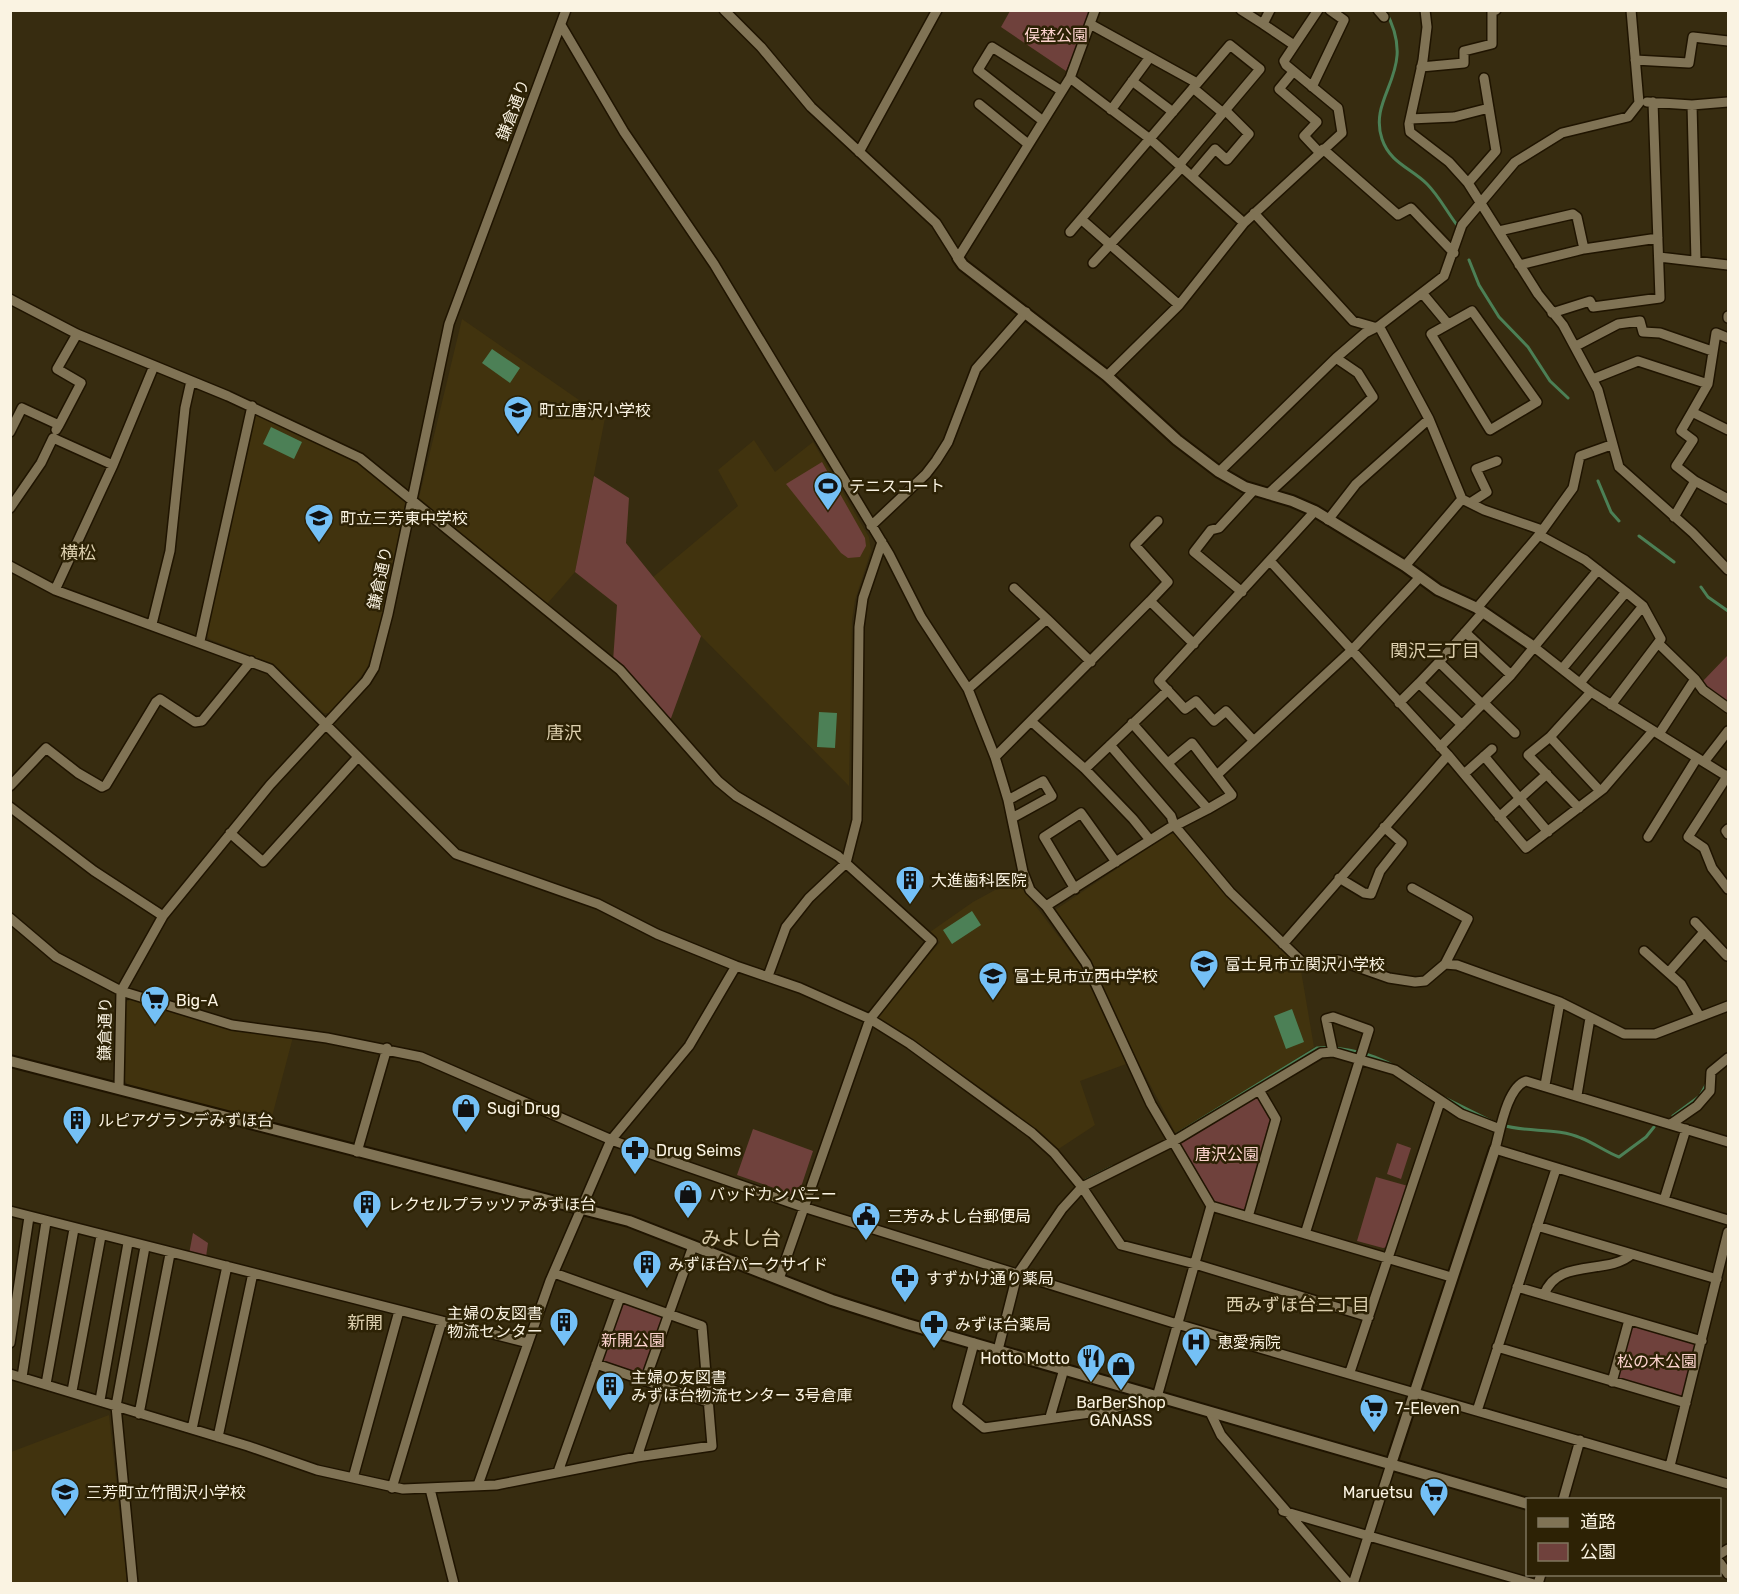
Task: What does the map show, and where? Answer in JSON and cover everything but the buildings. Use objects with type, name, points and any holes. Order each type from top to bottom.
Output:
[{"type":"street","name":"鎌倉通り","points":[[119,1087],[121,990],[163,916],[230,833],[366,681],[374,668],[388,614],[410,498],[452,317],[566,10]]},
{"type":"street","points":[[724,10],[761,47],[811,107],[936,223],[963,265],[1107,376],[1170,434],[1220,472],[1254,490],[1315,511],[1405,566],[1438,590],[1480,610],[1534,647],[1591,692],[1728,776],[1688,837],[1704,848],[1712,868],[1728,890]]},
{"type":"street","points":[[859,152],[937,10]]},
{"type":"street","points":[[958,258],[1070,78],[1095,10]]},
{"type":"street","points":[[1241,10],[1294,45]]},
{"type":"street","points":[[1263,24],[1270,10]]},
{"type":"street","points":[[1107,376],[1179,305],[1244,223],[1342,134],[1338,108],[1293,72],[1284,61],[1318,10]]},
{"type":"street","points":[[1312,87],[1344,20],[1330,10]]},
{"type":"street","points":[[1425,10],[1427,27],[1410,119],[1410,132],[1449,162],[1468,183],[1519,266],[1576,346],[1600,397],[1615,459],[1624,473],[1674,517],[1728,570]]},
{"type":"street","points":[[1421,67],[1464,63],[1464,51],[1492,44],[1492,12],[1496,10]]},
{"type":"street","points":[[1220,472],[1336,358],[1444,276],[1462,225],[1505,172],[1525,153],[1562,133],[1628,117],[1639,103],[1631,10]]},
{"type":"street","points":[[1090,24],[1195,85],[1249,134],[1227,160],[1215,149],[1192,176]]},
{"type":"street","points":[[561,25],[624,132],[702,245],[882,542],[921,617],[968,689],[995,757],[1008,800],[1023,872],[1030,890],[1046,906],[1086,963],[1151,1104],[1211,1206],[1452,1277]]},
{"type":"street","points":[[1635,60],[1689,63],[1694,37],[1728,42]]},
{"type":"street","points":[[1070,232],[1230,45],[1260,69],[1180,166],[1093,263]]},
{"type":"street","points":[[1042,121],[978,70],[992,47],[1062,91]]},
{"type":"street","points":[[1111,110],[1150,57]]},
{"type":"street","points":[[1293,72],[1278,89],[1317,122],[1304,136],[1398,216],[1411,208],[1454,253]]},
{"type":"street","points":[[1070,78],[1150,139],[1244,223]]},
{"type":"street","points":[[1468,183],[1496,151],[1484,78]]},
{"type":"street","points":[[1132,81],[1173,112]]},
{"type":"street","points":[[1552,313],[1590,301],[1593,308],[1660,298],[1653,102]]},
{"type":"street","points":[[1639,103],[1692,105],[1728,102]]},
{"type":"street","points":[[980,104],[1028,144]]},
{"type":"street","points":[[1692,105],[1696,261]]},
{"type":"street","points":[[1410,119],[1454,117],[1489,108]]},
{"type":"street","points":[[1254,213],[1353,321],[1377,326],[1429,419],[1466,501],[1541,532],[1585,560],[1642,606],[1661,639],[1611,705]]},
{"type":"street","points":[[1499,231],[1573,214],[1577,217],[1584,249]]},
{"type":"street","points":[[1081,219],[1179,305]]},
{"type":"street","points":[[1519,266],[1584,249],[1658,238]]},
{"type":"street","points":[[1659,257],[1728,265]]},
{"type":"street","points":[[1423,294],[1448,324]]},
{"type":"street","points":[[10,299],[77,334],[252,406],[360,458],[620,670],[718,782],[736,796],[810,838],[846,863],[932,941],[870,1019],[779,1279]]},
{"type":"street","points":[[1472,311],[1537,402],[1490,430],[1431,334],[1448,324],[1472,311]]},
{"type":"street","points":[[871,526],[926,474],[936,461],[948,442],[976,369],[1026,312]]},
{"type":"street","points":[[1576,346],[1618,324],[1640,321],[1643,332],[1659,333],[1712,351]]},
{"type":"street","points":[[1728,338],[1716,333],[1708,384],[1681,431],[1693,440],[1676,466],[1695,481],[1728,499]]},
{"type":"street","points":[[10,508],[41,463],[81,383],[57,369],[77,334]]},
{"type":"street","points":[[1268,494],[1373,397],[1358,373],[1336,358]]},
{"type":"street","points":[[1593,379],[1638,361],[1708,384]]},
{"type":"street","points":[[55,590],[113,465],[154,366]]},
{"type":"street","points":[[152,624],[170,551],[185,408],[191,381]]},
{"type":"street","points":[[200,641],[252,406]]},
{"type":"street","points":[[10,432],[22,408],[59,425]]},
{"type":"street","points":[[1692,412],[1728,430]]},
{"type":"street","points":[[1328,520],[1356,484],[1429,419]]},
{"type":"street","points":[[53,438],[113,465]]},
{"type":"street","points":[[1399,703],[1465,632],[1541,532],[1573,488],[1580,456],[1611,445]]},
{"type":"street","points":[[1405,566],[1466,501],[1487,492],[1476,470],[1497,460]]},
{"type":"street","points":[[1674,517],[1695,481]]},
{"type":"street","points":[[1242,592],[1194,552],[1211,530],[1219,528],[1254,490]]},
{"type":"street","points":[[1253,740],[1226,711],[1214,721],[1196,701],[1185,709],[1159,681],[1271,562],[1315,511]]},
{"type":"street","points":[[995,757],[1168,582],[1135,545],[1158,521]]},
{"type":"street","points":[[768,975],[786,927],[809,898],[846,863],[857,820],[859,627],[863,598],[882,542]]},
{"type":"street","points":[[1271,562],[1448,755],[1526,848],[1614,778],[1656,732],[1695,679]]},
{"type":"street","points":[[10,566],[55,590],[200,641],[270,669],[456,854],[598,904],[657,934],[736,966],[768,975],[870,1019],[910,1044],[1012,1116],[1054,1153],[1082,1187],[1121,1245],[1195,1264],[1369,1317]]},
{"type":"street","points":[[1440,747],[1511,675],[1598,570]]},
{"type":"street","points":[[1218,774],[1352,650],[1420,577]]},
{"type":"street","points":[[1014,588],[1091,662]]},
{"type":"street","points":[[1562,669],[1626,592]]},
{"type":"street","points":[[1150,601],[1194,644]]},
{"type":"street","points":[[1580,683],[1642,606]]},
{"type":"street","points":[[968,689],[1047,619]]},
{"type":"street","points":[[1465,632],[1511,675]]},
{"type":"street","points":[[1658,643],[1695,679],[1703,690],[1728,708]]},
{"type":"street","points":[[10,786],[46,748],[78,773],[102,787],[106,785],[156,702],[160,699],[195,722],[202,721],[251,661]]},
{"type":"street","points":[[1439,662],[1515,733]]},
{"type":"street","points":[[1419,683],[1462,725]]},
{"type":"street","points":[[1085,769],[1168,690]]},
{"type":"street","points":[[1579,808],[1528,756],[1550,738],[1591,692]]},
{"type":"street","points":[[1032,722],[1085,769],[1134,819],[1150,840]]},
{"type":"street","points":[[1132,723],[1208,809]]},
{"type":"street","points":[[1648,837],[1701,760],[1728,731]]},
{"type":"street","points":[[1550,738],[1600,791]]},
{"type":"street","points":[[1046,906],[1150,840],[1232,795],[1192,743],[1168,763]]},
{"type":"street","points":[[1110,745],[1171,816],[1174,826],[1230,892],[1302,962],[1338,960],[1389,978],[1415,982],[1425,981],[1445,964],[1468,919],[1412,888]]},
{"type":"street","points":[[1464,774],[1492,749]]},
{"type":"street","points":[[1283,944],[1448,755]]},
{"type":"street","points":[[1484,756],[1548,832]]},
{"type":"street","points":[[230,833],[263,862],[358,757]]},
{"type":"street","points":[[1499,817],[1546,774]]},
{"type":"street","points":[[1008,800],[1043,781],[1052,796],[1012,818]]},
{"type":"street","points":[[10,807],[85,864],[163,916]]},
{"type":"street","points":[[1075,889],[1044,837],[1081,813],[1116,862]]},
{"type":"street","points":[[1340,878],[1364,893],[1371,894],[1380,871],[1402,843],[1384,827]]},
{"type":"street","points":[[1728,829],[1726,831],[1728,834]]},
{"type":"street","points":[[10,918],[56,957],[121,990],[232,1025],[387,1048],[421,1057],[611,1140],[803,1207],[1177,1324],[1350,1372],[1728,1484]]},
{"type":"street","points":[[1695,922],[1727,956],[1728,954]]},
{"type":"street","points":[[1669,972],[1704,932]]},
{"type":"street","points":[[1644,951],[1681,984],[1699,1015]]},
{"type":"street","points":[[1445,964],[1457,965],[1560,1002],[1624,1034],[1641,1036],[1654,1034],[1699,1015],[1728,1006]]},
{"type":"street","points":[[478,1485],[554,1273],[611,1140],[689,1046],[736,966]]},
{"type":"street","points":[[1545,1085],[1560,1002]]},
{"type":"street","points":[[1305,1234],[1369,1030],[1333,1017],[1326,1018],[1333,1052]]},
{"type":"street","points":[[1577,1095],[1590,1018]]},
{"type":"street","points":[[357,1152],[387,1048]]},
{"type":"street","points":[[998,1350],[1017,1275],[1062,1209],[1082,1187],[1174,1141],[1321,1053],[1361,1055],[1395,1070],[1461,1114],[1501,1126]]},
{"type":"street","points":[[1671,1124],[1697,1106],[1710,1091],[1711,1072],[1728,1058]]},
{"type":"street","points":[[10,1061],[119,1087],[357,1152],[629,1221],[832,1300],[1526,1504]]},
{"type":"street","points":[[1210,1412],[1221,1435],[1283,1510],[1351,1584],[1512,1092],[1519,1083],[1532,1081],[1728,1142]]},
{"type":"street","points":[[1248,1217],[1276,1119],[1258,1090]]},
{"type":"street","points":[[1350,1372],[1440,1102]]},
{"type":"street","points":[[1664,1200],[1686,1129]]},
{"type":"street","points":[[1495,1149],[1728,1220]]},
{"type":"street","points":[[1478,1411],[1556,1169]]},
{"type":"street","points":[[1157,1396],[1211,1206]]},
{"type":"street","points":[[10,1212],[528,1343]]},
{"type":"street","points":[[10,1343],[29,1217]]},
{"type":"street","points":[[22,1377],[46,1222]]},
{"type":"street","points":[[1537,1226],[1717,1279]]},
{"type":"street","points":[[46,1384],[74,1229]]},
{"type":"street","points":[[1670,1466],[1728,1232]]},
{"type":"street","points":[[72,1391],[101,1236]]},
{"type":"street","points":[[100,1400],[128,1243]]},
{"type":"street","points":[[645,1381],[693,1246]]},
{"type":"street","points":[[133,1584],[116,1406],[145,1247]]},
{"type":"street","points":[[139,1414],[170,1254]]},
{"type":"street","points":[[1544,1295],[1552,1281],[1568,1272],[1619,1264],[1632,1254]]},
{"type":"street","points":[[192,1429],[227,1266]]},
{"type":"street","points":[[10,1374],[72,1391],[317,1470],[392,1488],[430,1489],[496,1485],[637,1457],[712,1446],[702,1326],[554,1273]]},
{"type":"street","points":[[218,1437],[253,1274]]},
{"type":"street","points":[[1517,1287],[1702,1341]]},
{"type":"street","points":[[558,1472],[620,1297]]},
{"type":"street","points":[[353,1478],[399,1311]]},
{"type":"street","points":[[1612,1382],[1629,1320]]},
{"type":"street","points":[[392,1488],[442,1321]]},
{"type":"street","points":[[974,1343],[957,1406],[984,1428],[1104,1411],[1136,1402],[1145,1393]]},
{"type":"street","points":[[1497,1347],[1686,1403]]},
{"type":"street","points":[[596,1364],[660,1388],[708,1401]]},
{"type":"street","points":[[1050,1417],[1064,1369]]},
{"type":"street","points":[[637,1457],[660,1388]]},
{"type":"street","points":[[1564,1498],[1580,1440]]},
{"type":"street","points":[[430,1489],[454,1584]]},
{"type":"street","points":[[1283,1510],[1536,1584]]},
{"type":"shaded area","points":[[462,319],[605,418],[575,572],[546,605],[419,498]]},
{"type":"shaded area","points":[[492,349],[520,368],[510,383],[482,363]]},
{"type":"shaded area","points":[[258,412],[355,458],[406,500],[384,610],[367,669],[332,713],[324,713],[275,665],[209,639],[206,633],[253,414]]},
{"type":"shaded area","points":[[271,427],[302,442],[294,459],[263,444]]},
{"type":"shaded area","points":[[754,440],[775,472],[813,442],[869,537],[871,551],[855,600],[852,620],[849,786],[701,636],[652,578],[738,506],[718,470]]},
{"type":"shaded area","points":[[819,712],[837,713],[835,748],[817,747]]},
{"type":"shaded area","name":"富士見市立関沢小学校","points":[[1169,834],[1175,834],[1226,895],[1300,965],[1314,1047],[1179,1135],[1176,1134],[1134,1054],[1091,962],[1055,910]]},
{"type":"shaded area","name":"富士見市立西中学校","points":[[1019,877],[1025,892],[1081,966],[1126,1064],[1080,1081],[1095,1125],[1057,1150],[1000,1101],[879,1019],[878,1013],[940,942],[930,932],[973,902]]},
{"type":"shaded area","points":[[972,911],[981,925],[952,944],[943,930]]},
{"type":"shaded area","points":[[132,999],[235,1031],[293,1037],[270,1124],[127,1084],[124,1079],[126,1002]]},
{"type":"shaded area","points":[[1292,1009],[1304,1042],[1286,1049],[1274,1016]]},
{"type":"shaded area","name":"三芳町立竹間沢小学校","points":[[109,1415],[127,1583],[11,1584],[11,1452]]},
{"type":"green space","name":"俣埜公園","points":[[1010,11],[1092,11],[1066,71],[1001,27]]},
{"type":"green space","name":"テニスコート","points":[[822,462],[865,538],[866,546],[860,557],[848,558],[841,553],[786,484]]},
{"type":"green space","points":[[594,476],[629,498],[626,543],[701,636],[670,721],[613,661],[617,605],[575,572]]},
{"type":"green space","points":[[1728,655],[1728,701],[1705,686],[1703,681]]},
{"type":"green space","name":"唐沢公園","points":[[1256,1094],[1272,1121],[1247,1210],[1243,1212],[1214,1202],[1179,1144],[1181,1140]]},
{"type":"green space","points":[[753,1129],[813,1151],[799,1193],[794,1195],[737,1175]]},
{"type":"green space","points":[[1397,1143],[1411,1148],[1401,1179],[1387,1174]]},
{"type":"green space","points":[[1376,1177],[1408,1186],[1387,1247],[1383,1248],[1357,1241]]},
{"type":"green space","points":[[193,1233],[208,1243],[206,1257],[189,1254]]},
{"type":"green space","name":"新開公園","points":[[626,1303],[660,1315],[662,1320],[644,1373],[640,1376],[605,1363],[603,1359],[623,1305]]},
{"type":"green space","name":"松の木公園","points":[[1633,1326],[1694,1343],[1697,1346],[1685,1395],[1681,1397],[1617,1377]]},
{"type":"waterway","points":[[1385,10],[1394,31],[1397,50],[1391,81],[1381,109],[1379,123],[1382,139],[1390,154],[1421,178],[1431,189],[1457,225]]},
{"type":"waterway","points":[[1469,260],[1479,285],[1499,317],[1528,347],[1550,381],[1568,398]]},
{"type":"waterway","points":[[1598,481],[1611,512],[1619,521]]},
{"type":"waterway","points":[[1639,536],[1674,562]]},
{"type":"waterway","points":[[1701,587],[1708,597],[1728,611]]},
{"type":"waterway","points":[[1172,1137],[1317,1048],[1347,1050],[1375,1057],[1427,1086]]},
{"type":"waterway","points":[[1673,1116],[1700,1096],[1706,1085]]},
{"type":"waterway","points":[[1445,1098],[1493,1122]]},
{"type":"waterway","points":[[1502,1125],[1562,1132],[1586,1140],[1619,1157],[1646,1137],[1654,1127]]},
{"type":"waterway","points":[[1084,1181],[1112,1167]]},
{"type":"place","name":"町立唐沢小学校","points":[[518,436]]},
{"type":"place","name":"テニスコート","points":[[828,512]]},
{"type":"place","name":"町立三芳東中学校","points":[[319,544]]},
{"type":"place","name":"大進歯科医院","points":[[910,906]]},
{"type":"place","name":"富士見市立関沢小学校","points":[[1204,990]]},
{"type":"place","name":"富士見市立西中学校","points":[[993,1002]]},
{"type":"place","name":"Big-A","points":[[155,1026]]},
{"type":"place","name":"Sugi Drug","points":[[466,1134]]},
{"type":"place","name":"ルピアグランデみずほ台","points":[[77,1146]]},
{"type":"place","name":"Drug Seims","points":[[635,1176]]},
{"type":"place","name":"バッドカンパニー","points":[[688,1220]]},
{"type":"place","name":"レクセルプラッツァみずほ台","points":[[367,1230]]},
{"type":"place","name":"三芳みよし台郵便局","points":[[866,1242]]},
{"type":"place","name":"みずほ台パークサイド","points":[[647,1290]]},
{"type":"place","name":"すずかけ通り薬局","points":[[905,1304]]},
{"type":"place","name":"主婦の友図書 物流センター","points":[[564,1348]]},
{"type":"place","name":"みずほ台薬局","points":[[934,1350]]},
{"type":"place","name":"恵愛病院","points":[[1196,1368]]},
{"type":"place","name":"Hotto Motto","points":[[1091,1384]]},
{"type":"place","name":"BarBerShop GANASS","points":[[1121,1392]]},
{"type":"place","name":"主婦の友図書 みずほ台物流センター 3号倉庫","points":[[610,1412]]},
{"type":"place","name":"7-Eleven","points":[[1374,1434]]},
{"type":"place","name":"三芳町立竹間沢小学校","points":[[65,1518]]},
{"type":"place","name":"Maruetsu","points":[[1434,1518]]},
{"type":"district","name":"横松","points":[[78,553]]},
{"type":"district","name":"関沢三丁目","points":[[1435,651]]},
{"type":"district","name":"唐沢","points":[[564,733]]},
{"type":"district","name":"みよし台","points":[[741,1238]]},
{"type":"district","name":"西みずほ台三丁目","points":[[1298,1305]]},
{"type":"district","name":"新開","points":[[365,1323]]}]
